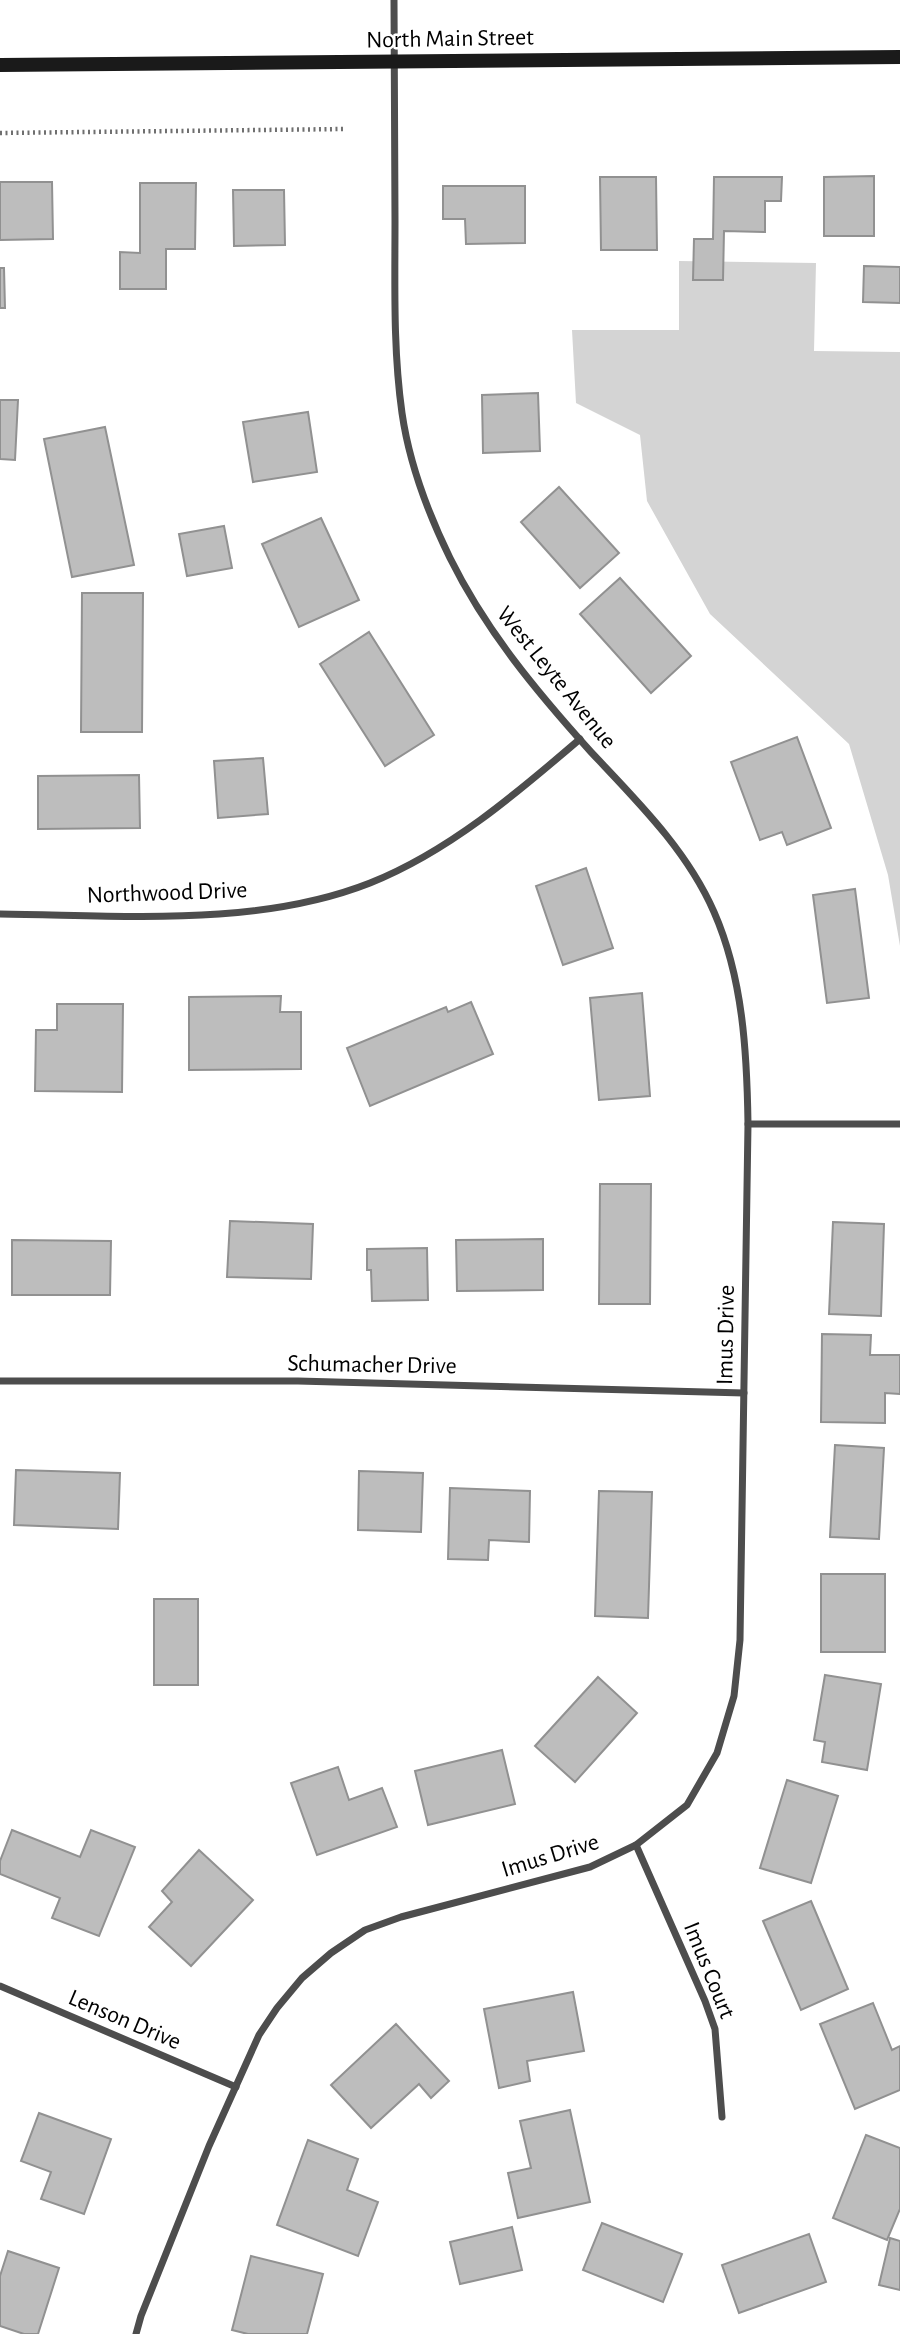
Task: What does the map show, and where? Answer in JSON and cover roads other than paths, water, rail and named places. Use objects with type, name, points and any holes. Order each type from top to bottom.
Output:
[{"type":"main road","name":"North Main Street","points":[[0,65],[900,57]]},
{"type":"street","name":"West Leyte Avenue","points":[[394,0],[396,337],[402,414],[419,484],[449,556],[477,609],[512,659],[681,854],[715,913],[740,1003],[747,1054],[748,1124]]},
{"type":"street","name":"Northwood Drive","points":[[0,914],[187,915],[248,911],[316,899],[370,883],[425,855],[473,825],[580,739]]},
{"type":"street","points":[[748,1124],[900,1124]]},
{"type":"street","name":"Imus Drive","points":[[136,2334],[209,2146],[259,2035],[302,1978],[331,1952],[365,1930],[401,1917],[590,1867],[636,1845],[687,1805],[717,1753],[734,1696],[740,1640],[748,1124]]},
{"type":"street","name":"Schumacher Drive","points":[[0,1381],[298,1381],[744,1393]]},
{"type":"street","name":"Imus Court","points":[[636,1845],[715,2029],[722,2117]]},
{"type":"street","name":"Lenson Drive","points":[[0,1986],[236,2087]]}]
